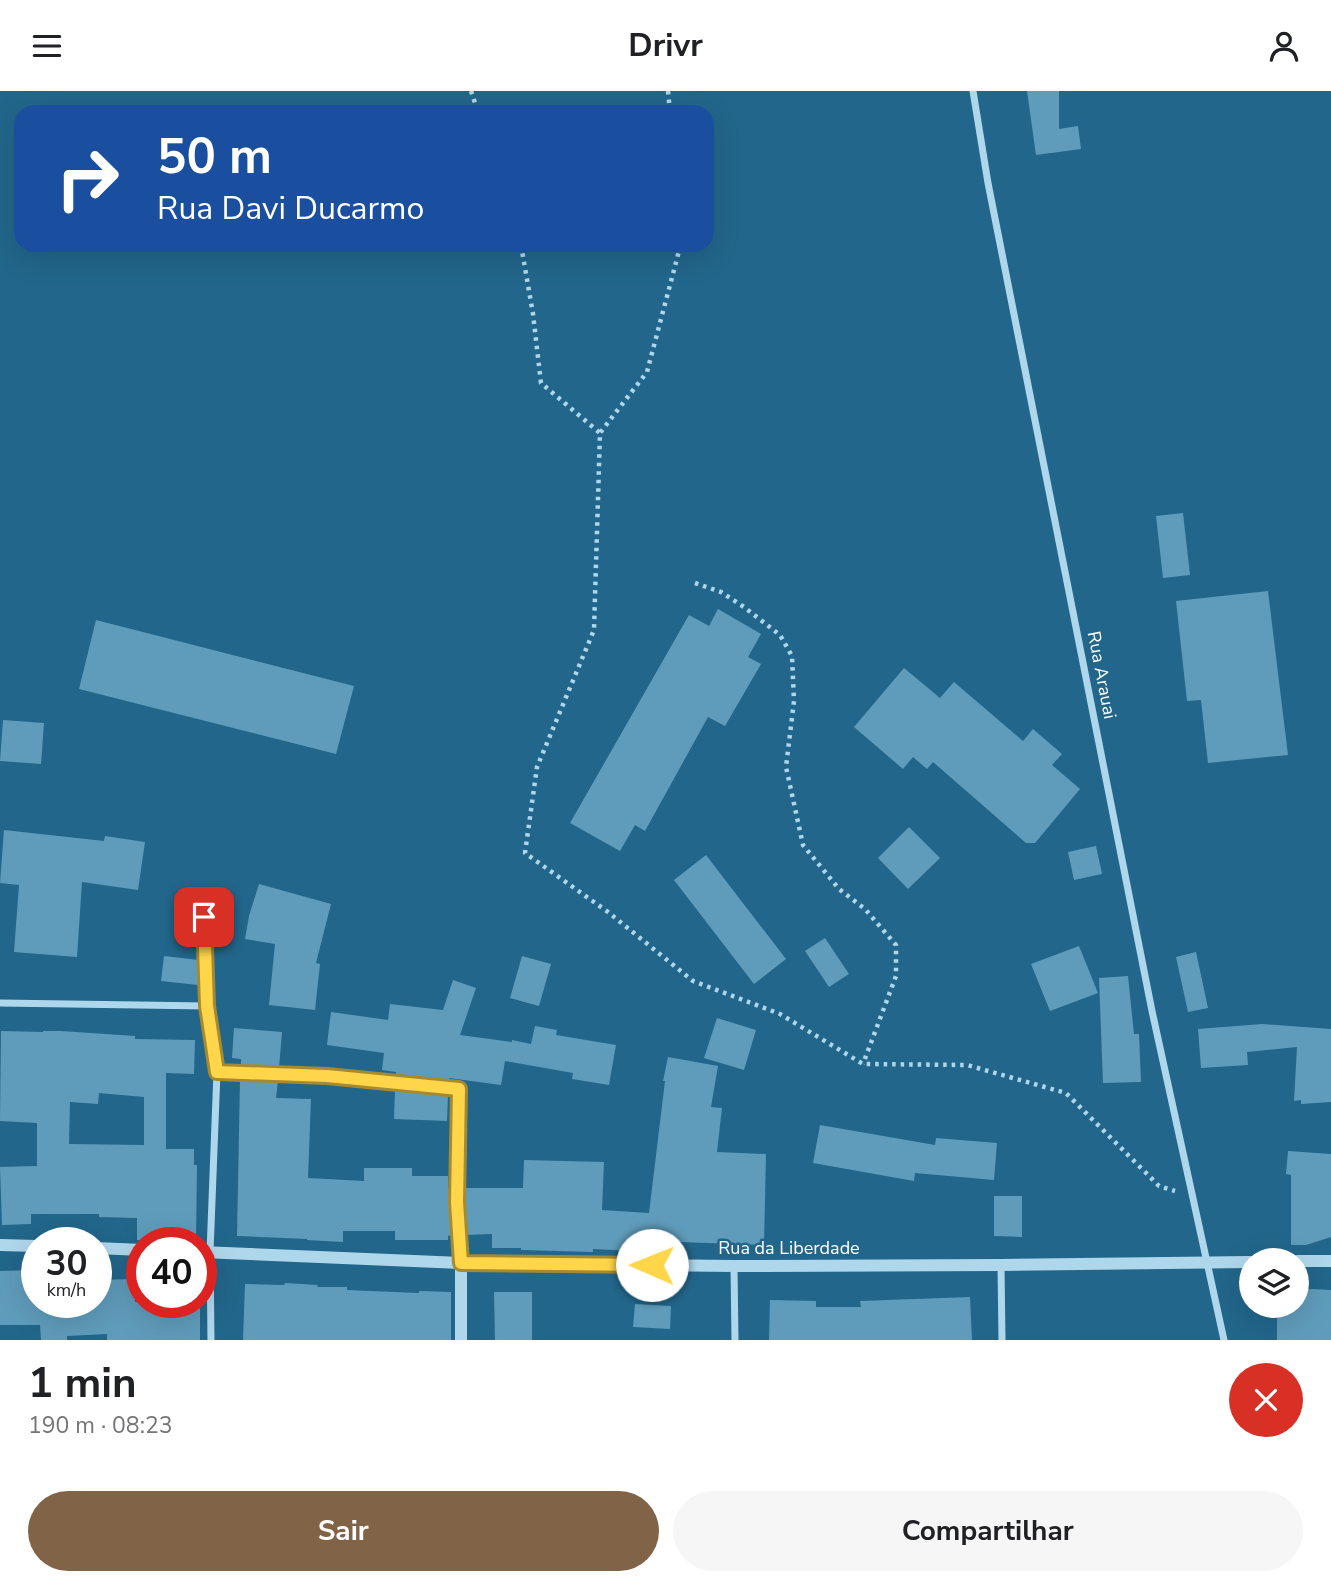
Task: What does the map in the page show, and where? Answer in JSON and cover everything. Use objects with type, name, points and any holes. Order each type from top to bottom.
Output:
[{"type":"street","name":"Rua Arauai","points":[[973,91],[993,210],[1152,1011],[1224,1340]]},
{"type":"street","points":[[204,917],[207,1006],[217,1072],[208,1227]]},
{"type":"street","points":[[0,1003],[207,1006]]},
{"type":"street","points":[[217,1072],[327,1076],[459,1089],[457,1202],[461,1263],[461,1340]]},
{"type":"street","points":[[0,1245],[21,1246]]},
{"type":"street","name":"Rua da Liberdade","points":[[217,1252],[461,1263],[734,1266],[1239,1262]]},
{"type":"street","points":[[1309,1261],[1331,1261]]},
{"type":"street","points":[[1001,1265],[1002,1340]]},
{"type":"street","points":[[734,1266],[735,1340]]},
{"type":"street","points":[[210,1318],[211,1340]]},
{"type":"path","points":[[522,252],[541,383],[600,433]]},
{"type":"path","points":[[679,252],[647,372],[600,433],[594,630],[537,767],[526,853],[608,912],[692,981],[780,1014],[863,1064],[967,1065],[1066,1093],[1159,1186],[1192,1195]]},
{"type":"path","points":[[695,583],[722,592],[744,607],[780,635],[792,656],[794,702],[786,767],[803,845],[839,889],[865,909],[895,945],[896,976],[863,1064]]},
{"type":"building","points":[[1027,91],[1059,91],[1059,129],[1078,126],[1081,149],[1036,155]]},
{"type":"building","points":[[1183,513],[1190,575],[1163,578],[1156,516]]},
{"type":"building","points":[[1268,591],[1288,755],[1208,763],[1201,700],[1187,701],[1176,601]]},
{"type":"building","points":[[718,609],[761,634],[748,657],[761,664],[725,726],[708,717],[645,831],[635,825],[620,851],[570,823],[689,615],[709,626]]},
{"type":"building","points":[[96,620],[354,686],[336,754],[79,689]]},
{"type":"building","points":[[904,668],[940,698],[954,682],[1023,741],[1033,729],[1062,754],[1052,765],[1080,789],[1035,843],[1026,843],[933,762],[927,769],[913,757],[903,769],[854,727]]},
{"type":"building","points":[[3,720],[44,723],[41,764],[0,761]]},
{"type":"building","points":[[909,827],[940,858],[908,889],[878,858]]},
{"type":"building","points":[[4,830],[104,841],[105,836],[145,842],[138,890],[82,882],[77,957],[14,952],[19,885],[0,883]]},
{"type":"building","points":[[1096,846],[1102,874],[1074,880],[1068,852]]},
{"type":"building","points":[[706,855],[786,959],[754,984],[674,880]]},
{"type":"building","points":[[259,884],[331,904],[316,963],[320,964],[315,1010],[269,1005],[275,944],[245,939]]},
{"type":"building","points":[[825,938],[849,974],[829,987],[805,951]]},
{"type":"building","points":[[1079,946],[1098,993],[1050,1011],[1031,964]]},
{"type":"building","points":[[1196,952],[1208,1008],[1188,1012],[1176,957]]},
{"type":"building","points":[[164,956],[199,960],[198,985],[161,981]]},
{"type":"building","points":[[522,956],[551,964],[539,1006],[510,998]]},
{"type":"building","points":[[1128,976],[1134,1034],[1139,1034],[1141,1082],[1103,1083],[1099,978]]},
{"type":"building","points":[[453,980],[476,988],[460,1035],[531,1044],[535,1026],[557,1030],[556,1035],[616,1045],[609,1085],[572,1079],[573,1073],[505,1061],[501,1085],[449,1078],[449,1082],[396,1077],[396,1072],[382,1070],[384,1053],[327,1045],[331,1012],[388,1020],[390,1004],[443,1010]]},
{"type":"building","points":[[717,1018],[756,1030],[744,1070],[704,1058]]},
{"type":"building","points":[[1262,1024],[1331,1029],[1331,1102],[1301,1104],[1301,1100],[1294,1101],[1297,1047],[1247,1052],[1248,1065],[1201,1068],[1198,1029]]},
{"type":"building","points":[[234,1028],[282,1032],[279,1068],[241,1067],[241,1059],[232,1058]]},
{"type":"building","points":[[1,1031],[61,1031],[135,1036],[135,1039],[195,1040],[194,1074],[166,1073],[166,1149],[194,1149],[194,1165],[197,1165],[196,1227],[137,1227],[137,1218],[99,1217],[99,1214],[31,1214],[31,1224],[2,1225],[0,1167],[37,1166],[37,1123],[0,1121]],"holes":[[[99,1093],[144,1097],[144,1145],[69,1144],[70,1102],[98,1104]]]},
{"type":"building","points":[[668,1057],[718,1066],[711,1107],[722,1108],[717,1152],[766,1154],[764,1245],[652,1241],[652,1252],[521,1250],[492,1248],[492,1234],[465,1235],[463,1188],[523,1188],[524,1160],[604,1162],[602,1210],[649,1213]]},
{"type":"building","points":[[240,1079],[278,1080],[276,1098],[311,1099],[308,1178],[364,1181],[364,1168],[412,1168],[412,1176],[448,1176],[453,1235],[448,1236],[448,1240],[395,1240],[395,1231],[343,1231],[343,1242],[237,1236]]},
{"type":"building","points":[[395,1089],[448,1094],[447,1121],[394,1119]]},
{"type":"building","points":[[820,1125],[935,1145],[936,1138],[997,1143],[994,1180],[915,1173],[914,1181],[813,1163]]},
{"type":"building","points":[[1288,1151],[1331,1154],[1331,1237],[1306,1245],[1291,1245],[1291,1175],[1286,1174]]},
{"type":"building","points":[[994,1196],[1022,1196],[1022,1237],[994,1236]]},
{"type":"building","points":[[21,1270],[21,1318],[112,1318],[112,1280],[126,1279],[126,1318],[200,1318],[200,1340],[107,1340],[107,1334],[67,1336],[67,1340],[41,1340],[40,1325],[0,1325],[0,1271]]},
{"type":"building","points":[[285,1283],[347,1287],[347,1290],[451,1292],[451,1340],[243,1340],[245,1284]]},
{"type":"building","points":[[1309,1289],[1331,1290],[1331,1340],[1277,1340],[1277,1318],[1309,1318]]},
{"type":"building","points":[[494,1292],[532,1292],[532,1340],[495,1340]]},
{"type":"building","points":[[970,1297],[972,1340],[769,1340],[770,1300],[816,1301],[816,1307],[861,1307],[860,1301]]},
{"type":"building","points":[[635,1304],[671,1306],[670,1329],[633,1327]]},
{"type":"route","points":[[204,917],[207,1006],[217,1072],[327,1076],[459,1089],[457,1202],[461,1263],[652,1265]]}]
